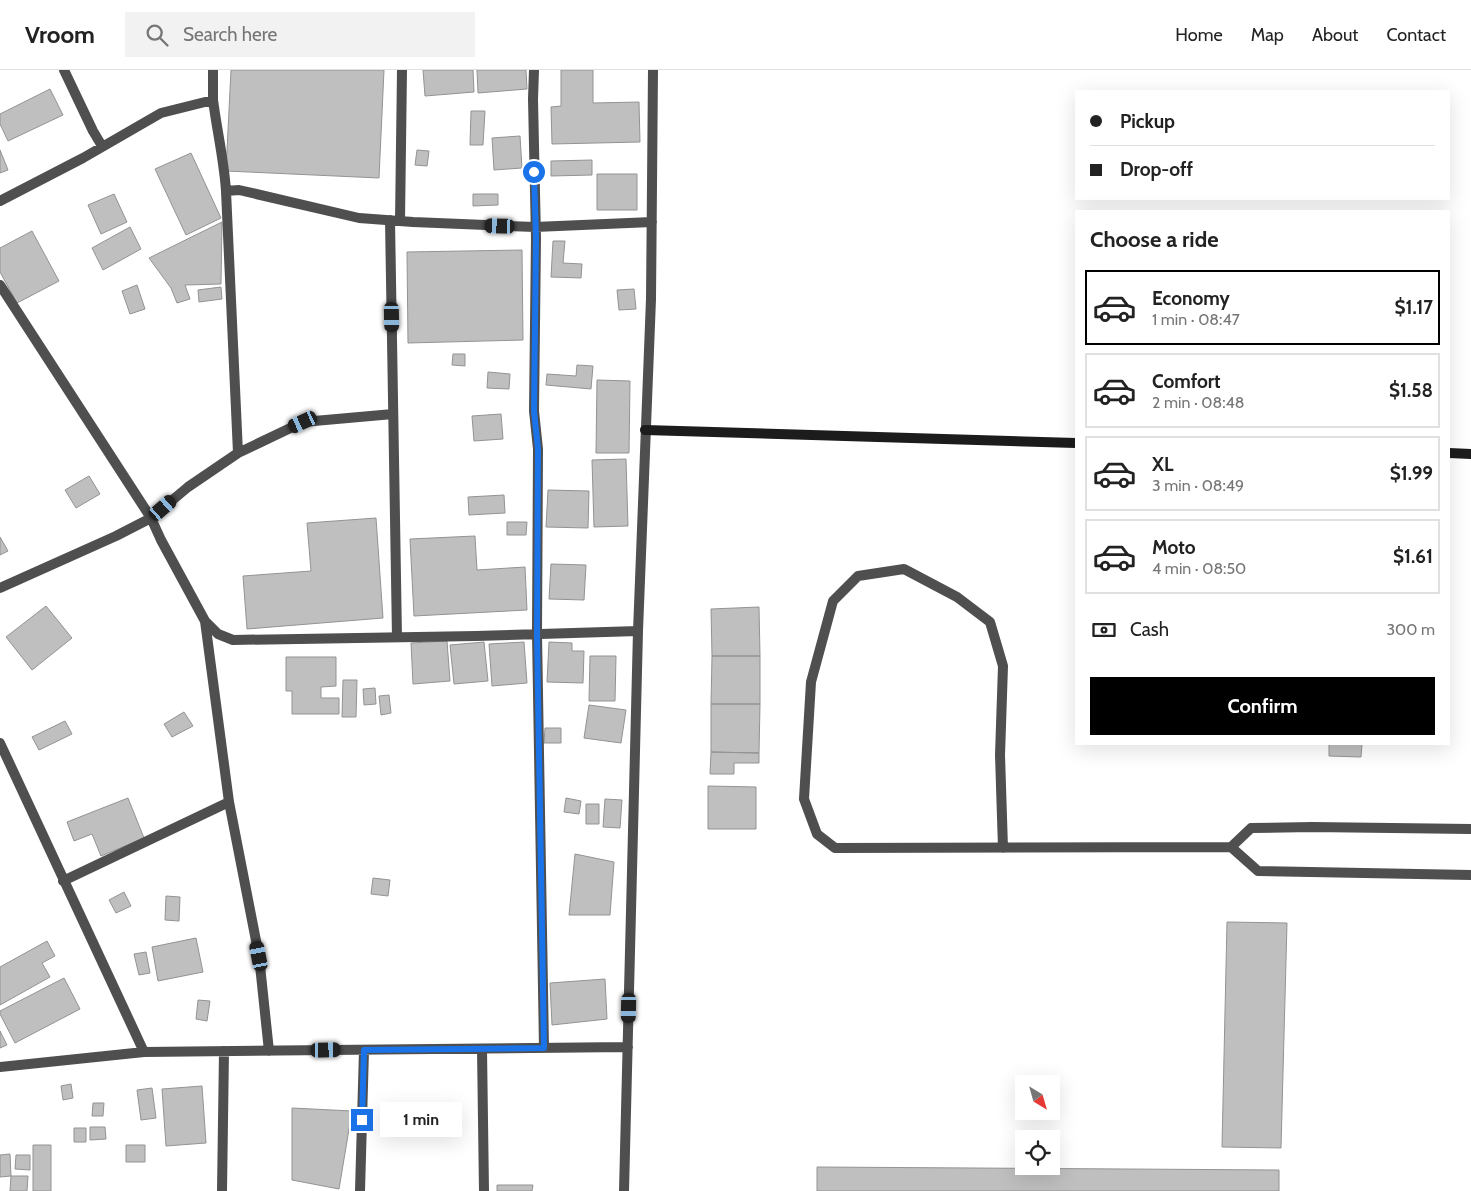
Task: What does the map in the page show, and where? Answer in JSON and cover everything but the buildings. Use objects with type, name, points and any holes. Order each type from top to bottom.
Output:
[{"type":"street","points":[[64,70],[92,131],[102,146]]},
{"type":"street","points":[[213,70],[213,100],[224,166],[226,191],[238,453]]},
{"type":"street","points":[[396,637],[393,414],[395,221],[402,70]]},
{"type":"street","points":[[534,70],[534,411],[538,449],[537,634],[544,1048]]},
{"type":"street","points":[[624,1191],[638,631],[651,299],[652,70]]},
{"type":"street","points":[[0,201],[83,158],[162,113],[213,100]]},
{"type":"street","points":[[226,191],[239,190],[359,218],[395,221],[535,227],[652,222]]},
{"type":"street","points":[[0,285],[151,518],[205,621],[218,634],[232,640],[638,631]]},
{"type":"street","points":[[0,588],[116,536],[151,518],[188,487],[238,453],[303,422],[393,414]]},
{"type":"street","points":[[645,430],[1075,443]]},
{"type":"street","points":[[1450,454],[1471,454]]},
{"type":"street","points":[[1003,848],[1000,754],[1003,666],[990,622],[958,597],[904,568],[858,576],[833,600],[811,682],[804,800],[817,834],[835,848],[1003,848],[1231,847],[1258,871],[1471,876]]},
{"type":"street","points":[[205,621],[229,802],[259,956],[269,1051]]},
{"type":"street","points":[[0,743],[144,1052]]},
{"type":"street","points":[[63,881],[229,802]]},
{"type":"street","points":[[1231,847],[1251,828],[1471,829]]},
{"type":"street","points":[[0,1067],[144,1052],[628,1047]]},
{"type":"street","points":[[482,1049],[484,1191]]},
{"type":"street","points":[[360,1191],[364,1050]]},
{"type":"street","points":[[222,1191],[224,1052]]},
{"type":"route","points":[[362,1120],[364,1050],[544,1048],[537,634],[538,449],[534,411],[536,370],[536,238],[534,172]]}]
